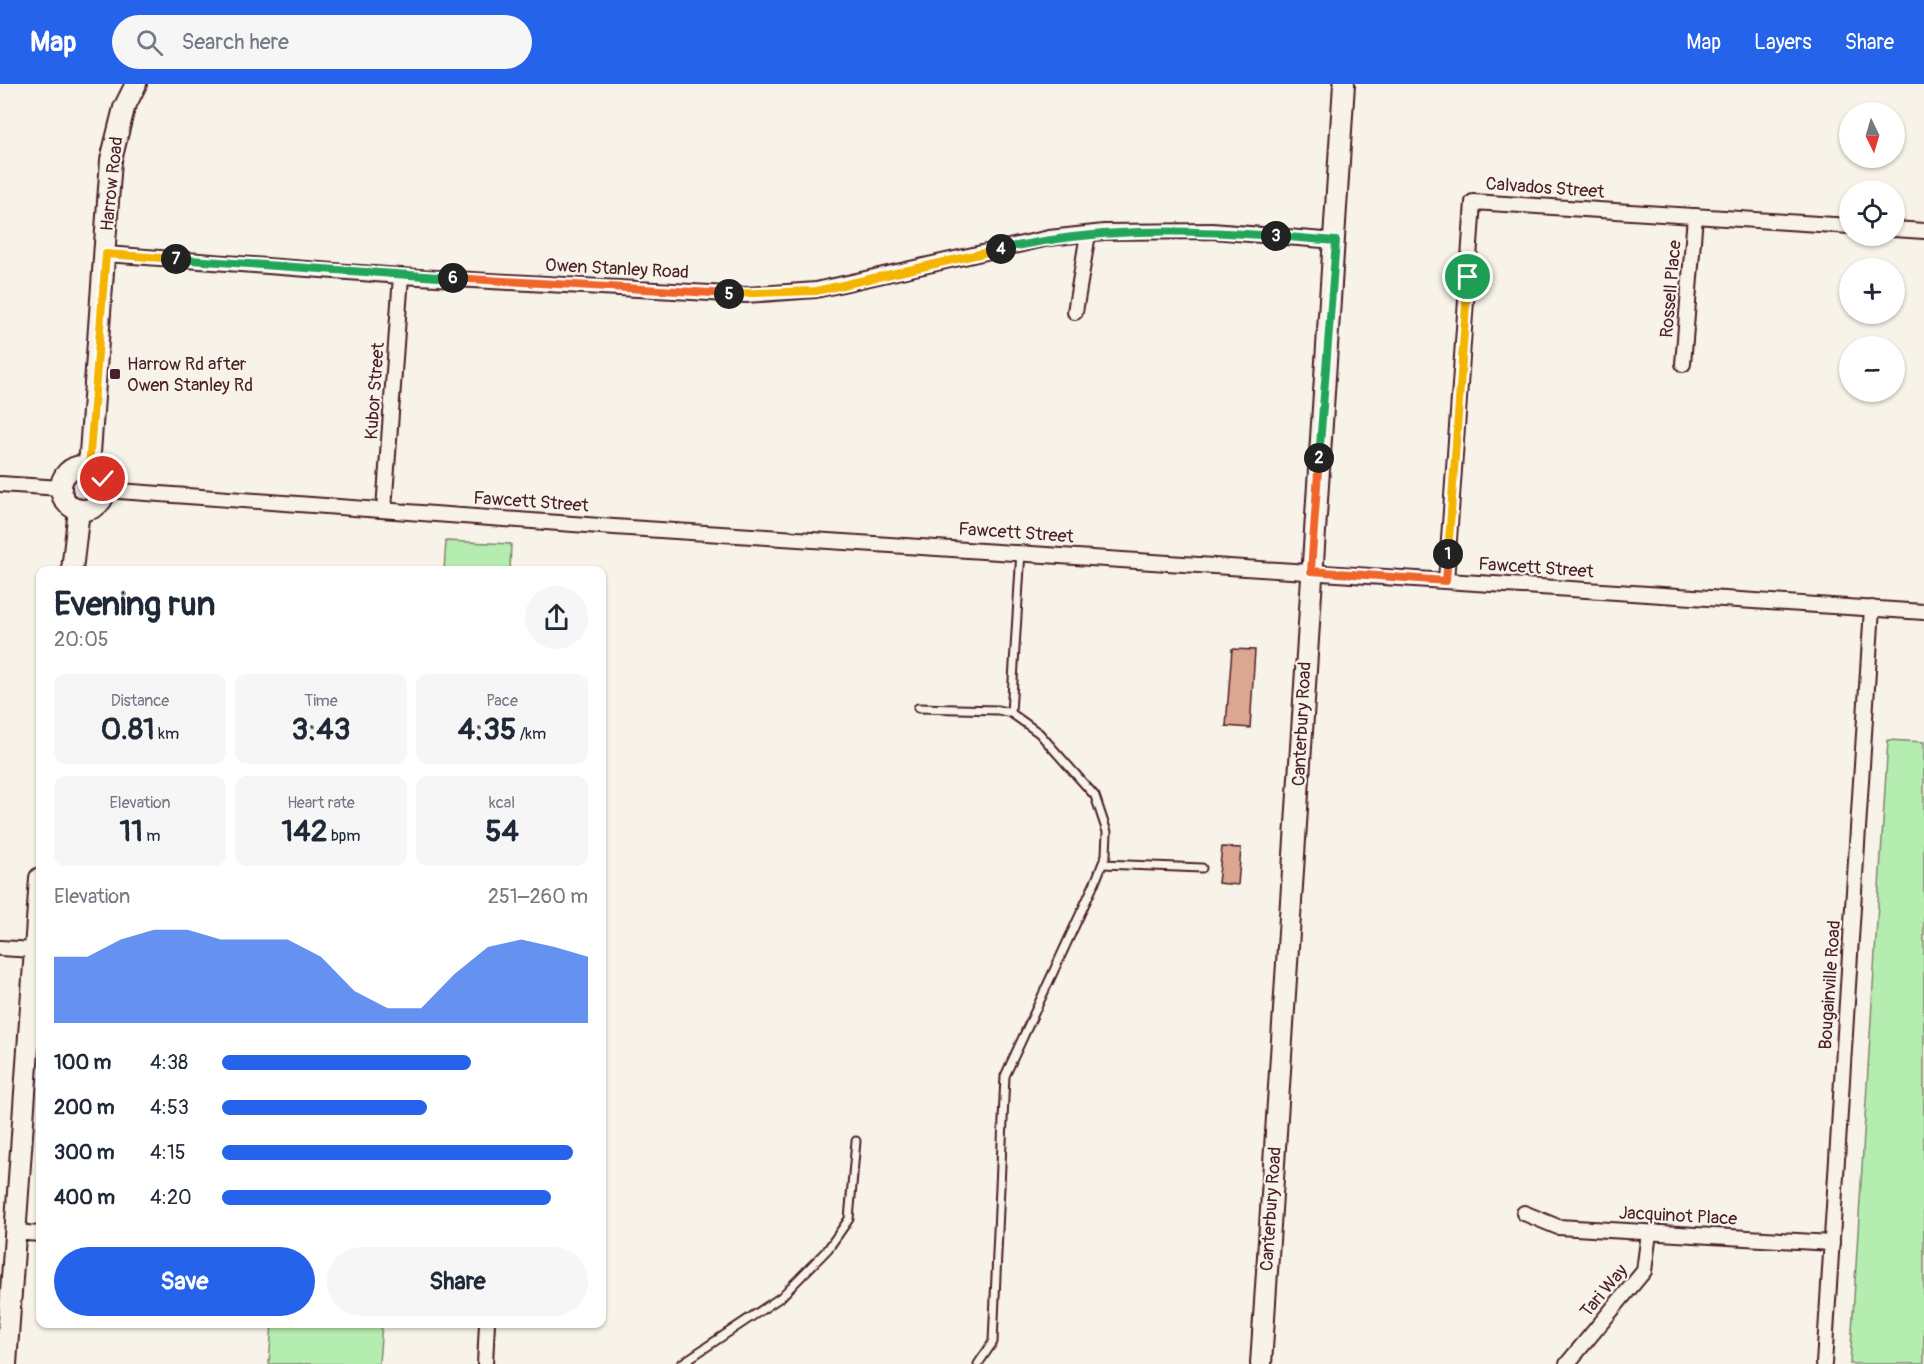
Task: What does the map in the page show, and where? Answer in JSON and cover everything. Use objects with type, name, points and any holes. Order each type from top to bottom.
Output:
[{"type":"main road","name":"Harrow Road","points":[[89,467],[113,143],[124,108],[136,84]]},
{"type":"main road","name":"Canterbury Road","points":[[1261,1364],[1311,571],[1336,241],[1344,84]]},
{"type":"main road","points":[[89,467],[103,479],[105,490],[98,504],[89,509],[79,510],[64,500],[61,488],[64,477],[72,469],[89,467]]},
{"type":"main road","points":[[72,566],[79,510]]},
{"type":"main road","points":[[6,1364],[36,926]]},
{"type":"street","name":"Calvados Street","points":[[1446,581],[1473,202],[1839,225]]},
{"type":"street","name":"Rossell Place","points":[[1683,364],[1695,216]]},
{"type":"street","points":[[1905,230],[1924,231]]},
{"type":"street","name":"Owen Stanley Road","points":[[106,254],[401,276],[746,295],[816,291],[1049,238],[1088,234],[1212,231],[1336,241]]},
{"type":"street","points":[[1075,312],[1088,234]]},
{"type":"street","name":"Kubor Street","points":[[384,509],[401,276]]},
{"type":"street","points":[[0,484],[61,488]]},
{"type":"street","name":"Fawcett Street","points":[[105,490],[614,527],[1021,551],[1924,612]]},
{"type":"street","name":"Bougainville Road","points":[[1824,1364],[1872,608]]},
{"type":"street","points":[[0,948],[34,950]]},
{"type":"street","name":"Jacquinot Place","points":[[1524,1213],[1558,1227],[1832,1243]]},
{"type":"street","points":[[14,1232],[36,1234]]},
{"type":"street","name":"Tari Way","points":[[1567,1364],[1644,1271],[1649,1233]]},
{"type":"street","points":[[485,1364],[487,1328]]},
{"type":"lane","points":[[1011,713],[1021,551]]},
{"type":"lane","points":[[918,708],[981,709],[1011,713],[1039,733],[1095,796],[1107,832],[1103,864],[1005,1076],[993,1342],[978,1364]]},
{"type":"lane","points":[[1103,864],[1202,868]]},
{"type":"lane","points":[[681,1364],[781,1297],[828,1249],[849,1219],[856,1141]]},
{"type":"green space","points":[[446,541],[511,544],[510,566],[444,566]]},
{"type":"green space","points":[[1888,740],[1924,742],[1924,1364],[1850,1364]]},
{"type":"green space","points":[[272,1328],[382,1328],[379,1364],[269,1364]]},
{"type":"building","points":[[1232,649],[1255,650],[1250,728],[1226,726]]},
{"type":"building","points":[[1222,847],[1241,848],[1238,885],[1218,883]]},
{"type":"place","name":"Harrow Rd after Owen Stanley Rd","points":[[115,374]]},
{"type":"route","points":[[103,479],[99,473],[89,467],[106,254],[401,276],[746,295],[816,291],[1049,238],[1104,232],[1212,231],[1336,241],[1311,571],[1446,581],[1468,277]]}]
